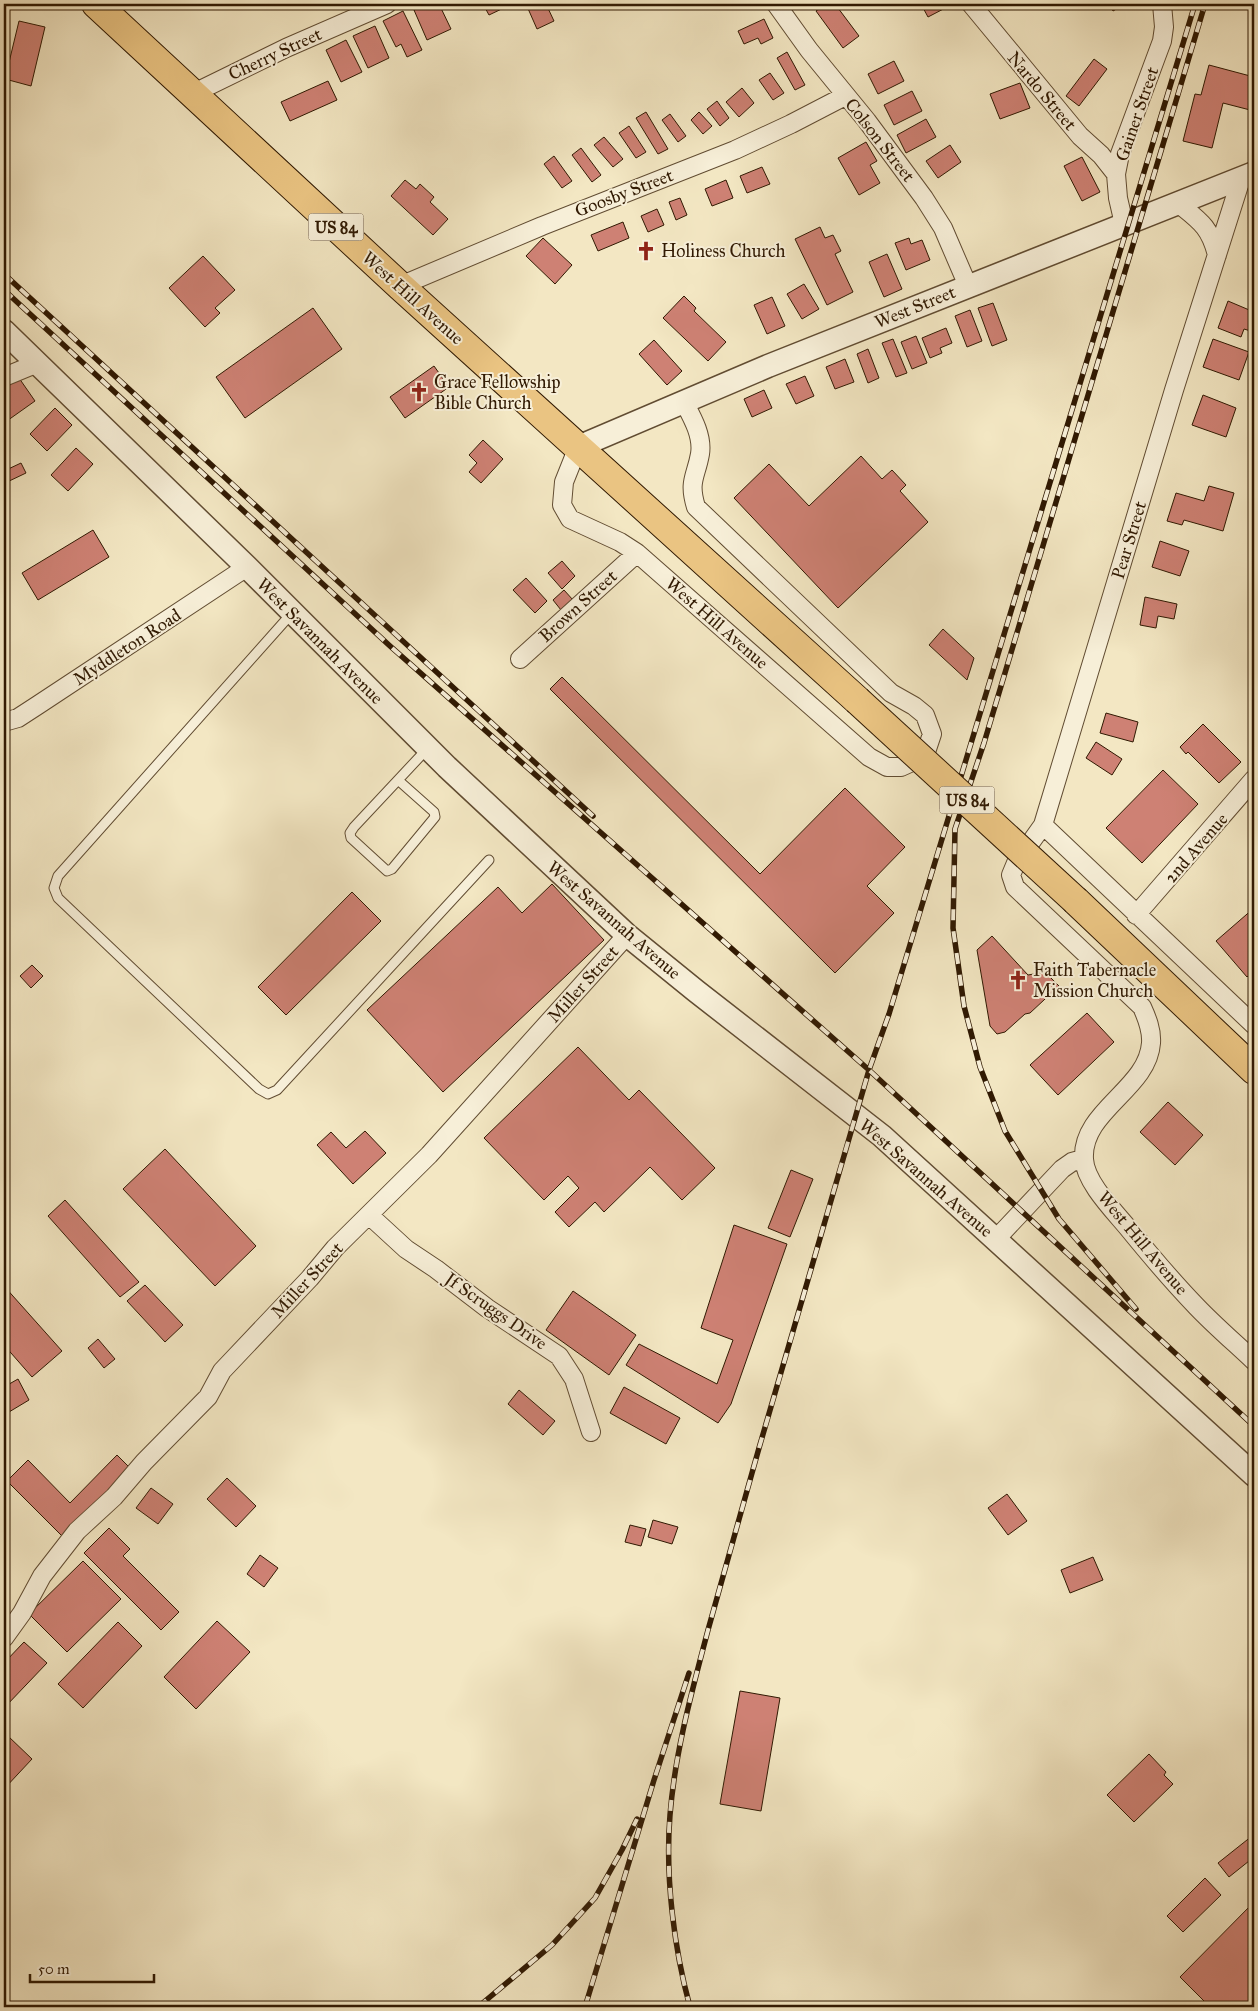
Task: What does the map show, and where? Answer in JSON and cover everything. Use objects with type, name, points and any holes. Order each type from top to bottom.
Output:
[{"type":"highway","name":"West Hill Avenue","points":[[96,4],[400,286],[1076,900],[1254,1070]]},
{"type":"street","name":"Cherry Street","points":[[192,94],[286,48],[355,10],[387,4]]},
{"type":"street","name":"Colson Street","points":[[776,4],[809,50],[924,198],[943,228],[968,286]]},
{"type":"street","name":"Nardo Street","points":[[971,4],[1080,136],[1101,154],[1116,174]]},
{"type":"street","name":"Gainer Street","points":[[1124,224],[1118,198],[1116,174],[1125,138],[1162,41],[1164,27],[1162,4]]},
{"type":"street","name":"Goosby Street","points":[[400,286],[542,226],[735,150],[845,96]]},
{"type":"street","name":"West Street","points":[[578,447],[768,366],[1248,176]]},
{"type":"street","name":"Pear Street","points":[[1043,825],[1174,390],[1217,255],[1248,176]]},
{"type":"street","points":[[1179,204],[1206,227],[1213,237],[1217,255]]},
{"type":"street","name":"West Savannah Avenue","points":[[4,331],[248,567],[428,749],[627,935],[882,1136],[1254,1475]]},
{"type":"street","points":[[4,377],[38,363]]},
{"type":"street","name":"West Hill Avenue","points":[[578,447],[564,482],[562,505],[570,519],[620,542],[637,553],[677,586],[869,757],[887,767],[901,766],[912,762],[927,749],[932,734],[925,715],[914,706],[891,693],[696,507],[691,493],[700,453],[700,441],[694,422],[684,402]]},
{"type":"street","name":"Brown Street","points":[[520,658],[637,553]]},
{"type":"street","name":"Myddleton Road","points":[[4,722],[18,718],[248,567]]},
{"type":"street","name":"2nd Avenue","points":[[1136,915],[1254,779]]},
{"type":"street","points":[[996,1239],[1062,1169],[1072,1162],[1084,1159],[1087,1138],[1096,1124],[1146,1063],[1151,1044],[1150,1026],[1142,1007],[1015,887],[1011,875],[1016,862],[1043,825],[1254,1026]]},
{"type":"street","name":"Miller Street","points":[[4,1638],[22,1613],[42,1576],[77,1531],[114,1497],[144,1462],[208,1396],[222,1371],[310,1278],[335,1248],[428,1155],[627,935]]},
{"type":"street","name":"West Hill Avenue","points":[[1084,1159],[1090,1177],[1109,1206],[1197,1307],[1254,1361]]},
{"type":"street","name":"Jf Scruggs Drive","points":[[369,1215],[406,1249],[487,1308],[559,1356],[574,1379],[591,1432]]},
{"type":"lane","points":[[292,612],[58,876],[54,888],[58,898],[259,1089],[268,1094],[277,1090],[489,860]]},
{"type":"lane","points":[[398,780],[434,812],[435,816],[392,869],[387,871],[351,838],[350,833],[398,780],[428,749]]},
{"type":"building","points":[[430,4],[439,4],[451,29],[427,40],[414,10]]},
{"type":"building","points":[[483,4],[509,4],[510,5],[489,15]]},
{"type":"building","points":[[526,4],[546,4],[554,21],[537,29]]},
{"type":"building","points":[[826,4],[835,4],[859,36],[843,48],[816,11]]},
{"type":"building","points":[[921,4],[953,4],[928,17]]},
{"type":"building","points":[[1109,4],[1125,4],[1113,11]]},
{"type":"building","points":[[403,11],[422,50],[407,57],[401,44],[396,47],[383,21]]},
{"type":"building","points":[[764,19],[773,38],[761,44],[758,38],[744,44],[738,31]]},
{"type":"building","points":[[19,21],[45,27],[31,86],[5,79]]},
{"type":"building","points":[[375,26],[389,58],[368,68],[353,36]]},
{"type":"building","points":[[346,40],[362,72],[341,82],[326,50]]},
{"type":"building","points":[[787,52],[805,85],[795,90],[777,58]]},
{"type":"building","points":[[1094,59],[1107,69],[1079,106],[1066,96]]},
{"type":"building","points":[[894,61],[904,81],[878,94],[868,74]]},
{"type":"building","points":[[1209,65],[1254,77],[1254,111],[1223,103],[1212,148],[1183,141],[1195,94],[1201,95]]},
{"type":"building","points":[[770,73],[784,93],[773,100],[759,80]]},
{"type":"building","points":[[328,81],[337,100],[290,121],[281,102]]},
{"type":"building","points":[[1020,83],[1030,108],[1000,119],[990,94]]},
{"type":"building","points":[[742,88],[754,103],[739,117],[726,102]]},
{"type":"building","points":[[912,91],[922,111],[894,125],[884,105]]},
{"type":"building","points":[[717,101],[729,118],[720,126],[707,109]]},
{"type":"building","points":[[646,112],[668,149],[658,154],[636,118]]},
{"type":"building","points":[[699,112],[712,126],[703,134],[691,120]]},
{"type":"building","points":[[670,114],[686,136],[678,142],[662,120]]},
{"type":"building","points":[[926,119],[936,137],[906,153],[897,135]]},
{"type":"building","points":[[629,126],[646,152],[636,158],[619,133]]},
{"type":"building","points":[[604,137],[623,159],[613,167],[594,145]]},
{"type":"building","points":[[866,142],[877,161],[870,165],[880,183],[859,195],[838,158]]},
{"type":"building","points":[[950,145],[961,162],[938,178],[926,161]]},
{"type":"building","points":[[581,148],[601,175],[592,182],[572,155]]},
{"type":"building","points":[[554,156],[572,181],[562,188],[544,164]]},
{"type":"building","points":[[1082,157],[1100,192],[1082,201],[1064,166]]},
{"type":"building","points":[[762,167],[770,184],[747,193],[740,176]]},
{"type":"building","points":[[405,180],[416,189],[420,184],[434,197],[430,202],[448,219],[433,235],[391,196]]},
{"type":"building","points":[[726,180],[733,198],[712,206],[705,189]]},
{"type":"building","points":[[680,198],[687,215],[676,220],[669,202]]},
{"type":"building","points":[[657,209],[664,225],[648,232],[641,216]]},
{"type":"building","points":[[623,222],[629,238],[598,251],[591,235]]},
{"type":"building","points":[[820,227],[825,238],[833,235],[841,251],[835,254],[853,292],[827,305],[795,239]]},
{"type":"building","points":[[543,238],[572,265],[555,284],[526,256]]},
{"type":"building","points":[[909,238],[911,244],[922,240],[930,260],[906,270],[895,243]]},
{"type":"building","points":[[887,254],[902,289],[884,297],[869,262]]},
{"type":"building","points":[[203,256],[235,290],[215,308],[220,313],[205,327],[169,288]]},
{"type":"building","points":[[804,284],[819,309],[802,319],[787,294]]},
{"type":"building","points":[[684,296],[696,308],[694,311],[726,342],[708,361],[663,318]]},
{"type":"building","points":[[772,297],[785,326],[767,334],[754,305]]},
{"type":"building","points":[[1228,301],[1254,312],[1254,332],[1244,329],[1241,337],[1218,328]]},
{"type":"building","points":[[993,303],[1007,340],[992,346],[978,308]]},
{"type":"building","points":[[313,308],[342,349],[245,418],[216,377]]},
{"type":"building","points":[[970,310],[982,341],[967,347],[955,316]]},
{"type":"building","points":[[946,328],[952,343],[940,348],[942,353],[930,358],[922,338]]},
{"type":"building","points":[[916,336],[927,363],[912,369],[901,342]]},
{"type":"building","points":[[893,339],[907,373],[896,377],[882,343]]},
{"type":"building","points":[[1213,339],[1249,352],[1239,380],[1203,367]]},
{"type":"building","points":[[654,340],[682,371],[667,385],[639,354]]},
{"type":"building","points":[[868,349],[879,378],[868,383],[857,354]]},
{"type":"building","points":[[845,359],[854,382],[835,389],[826,367]]},
{"type":"building","name":"Grace Fellowship Bible Church","points":[[434,366],[449,387],[405,418],[390,397]]},
{"type":"building","points":[[805,376],[814,396],[796,404],[786,384]]},
{"type":"building","points":[[19,378],[35,401],[4,423],[4,389]]},
{"type":"building","points":[[764,390],[772,408],[752,417],[744,399]]},
{"type":"building","points":[[1203,395],[1236,408],[1226,437],[1192,425]]},
{"type":"building","points":[[55,408],[72,425],[47,451],[30,434]]},
{"type":"building","points":[[483,440],[503,459],[481,483],[469,472],[477,463],[469,455]]},
{"type":"building","points":[[76,448],[93,464],[68,491],[51,475]]},
{"type":"building","points":[[861,456],[882,479],[892,470],[906,485],[900,491],[928,522],[838,608],[734,498],[769,464],[809,506]]},
{"type":"building","points":[[21,463],[26,473],[5,483],[4,471]]},
{"type":"building","points":[[1209,486],[1234,493],[1223,531],[1184,520],[1182,525],[1167,521],[1176,493],[1204,501]]},
{"type":"building","points":[[93,530],[109,557],[38,600],[22,573]]},
{"type":"building","points":[[1160,541],[1189,551],[1180,576],[1152,567]]},
{"type":"building","points":[[562,561],[575,576],[562,589],[548,573]]},
{"type":"building","points":[[526,578],[547,601],[535,613],[513,590]]},
{"type":"building","points":[[564,590],[573,600],[561,610],[553,600]]},
{"type":"building","points":[[1145,597],[1177,604],[1174,619],[1158,616],[1156,628],[1140,625]]},
{"type":"building","points":[[943,629],[974,658],[967,680],[929,645]]},
{"type":"building","points":[[562,677],[760,874],[845,788],[905,847],[867,886],[894,913],[835,973],[550,689]]},
{"type":"building","points":[[1106,713],[1138,722],[1133,742],[1100,733]]},
{"type":"building","points":[[1203,724],[1241,762],[1219,783],[1188,752],[1186,754],[1180,747]]},
{"type":"building","points":[[1096,742],[1122,759],[1112,775],[1086,758]]},
{"type":"building","points":[[1163,770],[1198,804],[1142,863],[1106,828]]},
{"type":"building","points":[[552,884],[604,940],[443,1092],[367,1010],[498,887],[522,913]]},
{"type":"building","points":[[352,892],[381,921],[286,1015],[258,987]]},
{"type":"building","points":[[1254,908],[1254,970],[1247,977],[1216,941]]},
{"type":"building","name":"Faith Tabernacle Mission Church","points":[[992,936],[1028,975],[1045,972],[1059,986],[1030,1013],[1025,1014],[1005,1032],[997,1034],[990,1026],[977,950]]},
{"type":"building","points":[[32,965],[43,976],[31,988],[20,976]]},
{"type":"building","points":[[1087,1013],[1114,1042],[1058,1095],[1030,1065]]},
{"type":"building","points":[[578,1047],[629,1100],[639,1090],[715,1168],[682,1200],[650,1167],[604,1212],[595,1202],[569,1227],[555,1212],[579,1188],[568,1176],[544,1200],[484,1138]]},
{"type":"building","points":[[1168,1102],[1203,1135],[1175,1165],[1140,1132]]},
{"type":"building","points":[[365,1131],[386,1153],[353,1184],[317,1145],[331,1132],[346,1148]]},
{"type":"building","points":[[165,1149],[256,1246],[215,1286],[123,1189]]},
{"type":"building","points":[[791,1170],[813,1179],[790,1237],[768,1228]]},
{"type":"building","points":[[65,1200],[139,1282],[120,1297],[48,1216]]},
{"type":"building","points":[[734,1225],[787,1244],[731,1404],[718,1423],[626,1365],[639,1344],[717,1384],[733,1340],[701,1328]]},
{"type":"building","points":[[145,1285],[183,1325],[165,1342],[127,1301]]},
{"type":"building","points":[[4,1286],[62,1351],[32,1377],[4,1345]]},
{"type":"building","points":[[573,1291],[636,1335],[609,1375],[546,1330]]},
{"type":"building","points":[[98,1339],[115,1359],[104,1368],[88,1348]]},
{"type":"building","points":[[18,1379],[29,1400],[4,1415],[4,1387]]},
{"type":"building","points":[[624,1387],[680,1418],[666,1444],[610,1413]]},
{"type":"building","points":[[519,1390],[555,1421],[543,1435],[508,1404]]},
{"type":"building","points":[[117,1455],[133,1471],[65,1539],[7,1481],[28,1460],[70,1503]]},
{"type":"building","points":[[227,1478],[256,1506],[236,1527],[207,1499]]},
{"type":"building","points":[[151,1488],[173,1504],[158,1524],[136,1508]]},
{"type":"building","points":[[1007,1494],[1027,1521],[1008,1535],[988,1508]]},
{"type":"building","points":[[653,1520],[678,1527],[672,1544],[648,1537]]},
{"type":"building","points":[[630,1525],[646,1529],[641,1546],[625,1542]]},
{"type":"building","points":[[109,1528],[130,1549],[123,1556],[179,1612],[161,1630],[84,1553]]},
{"type":"building","points":[[260,1555],[278,1568],[264,1587],[247,1574]]},
{"type":"building","points":[[1093,1557],[1103,1580],[1070,1593],[1061,1570]]},
{"type":"building","points":[[83,1561],[121,1599],[67,1652],[29,1614]]},
{"type":"building","points":[[217,1621],[250,1652],[196,1709],[164,1677]]},
{"type":"building","points":[[118,1622],[142,1646],[83,1708],[58,1684]]},
{"type":"building","points":[[24,1642],[47,1663],[5,1707],[4,1663]]},
{"type":"building","points":[[740,1691],[780,1698],[761,1811],[720,1804]]},
{"type":"building","points":[[8,1736],[32,1759],[4,1789],[4,1741]]},
{"type":"building","points":[[1149,1754],[1166,1772],[1164,1775],[1173,1784],[1134,1822],[1107,1795]]},
{"type":"building","points":[[1252,1836],[1254,1839],[1254,1857],[1229,1877],[1218,1863]]},
{"type":"building","points":[[1205,1878],[1221,1895],[1183,1932],[1167,1916]]},
{"type":"building","points":[[1254,1902],[1254,2007],[1210,2007],[1180,1977]]},
{"type":"railway","points":[[690,2007],[675,1937],[670,1887],[669,1838],[672,1791],[696,1676],[759,1448],[869,1070],[889,1014],[1195,4]]},
{"type":"railway","points":[[1136,1309],[1059,1219],[1005,1131],[980,1067],[964,1006],[953,928],[955,829],[984,743],[1205,4]]},
{"type":"railway","points":[[4,274],[593,816]]},
{"type":"railway","points":[[4,290],[390,646],[869,1070],[1254,1426]]},
{"type":"railway","points":[[585,2007],[654,1780],[689,1673]]},
{"type":"railway","points":[[478,2007],[552,1945],[595,1898],[637,1819]]},
{"type":"place","name":"Holiness Church","points":[[646,251]]},
{"type":"place","name":"Grace Fellowship Bible Church","points":[[419,392]]},
{"type":"place","name":"Faith Tabernacle Mission Church","points":[[1018,980]]}]
